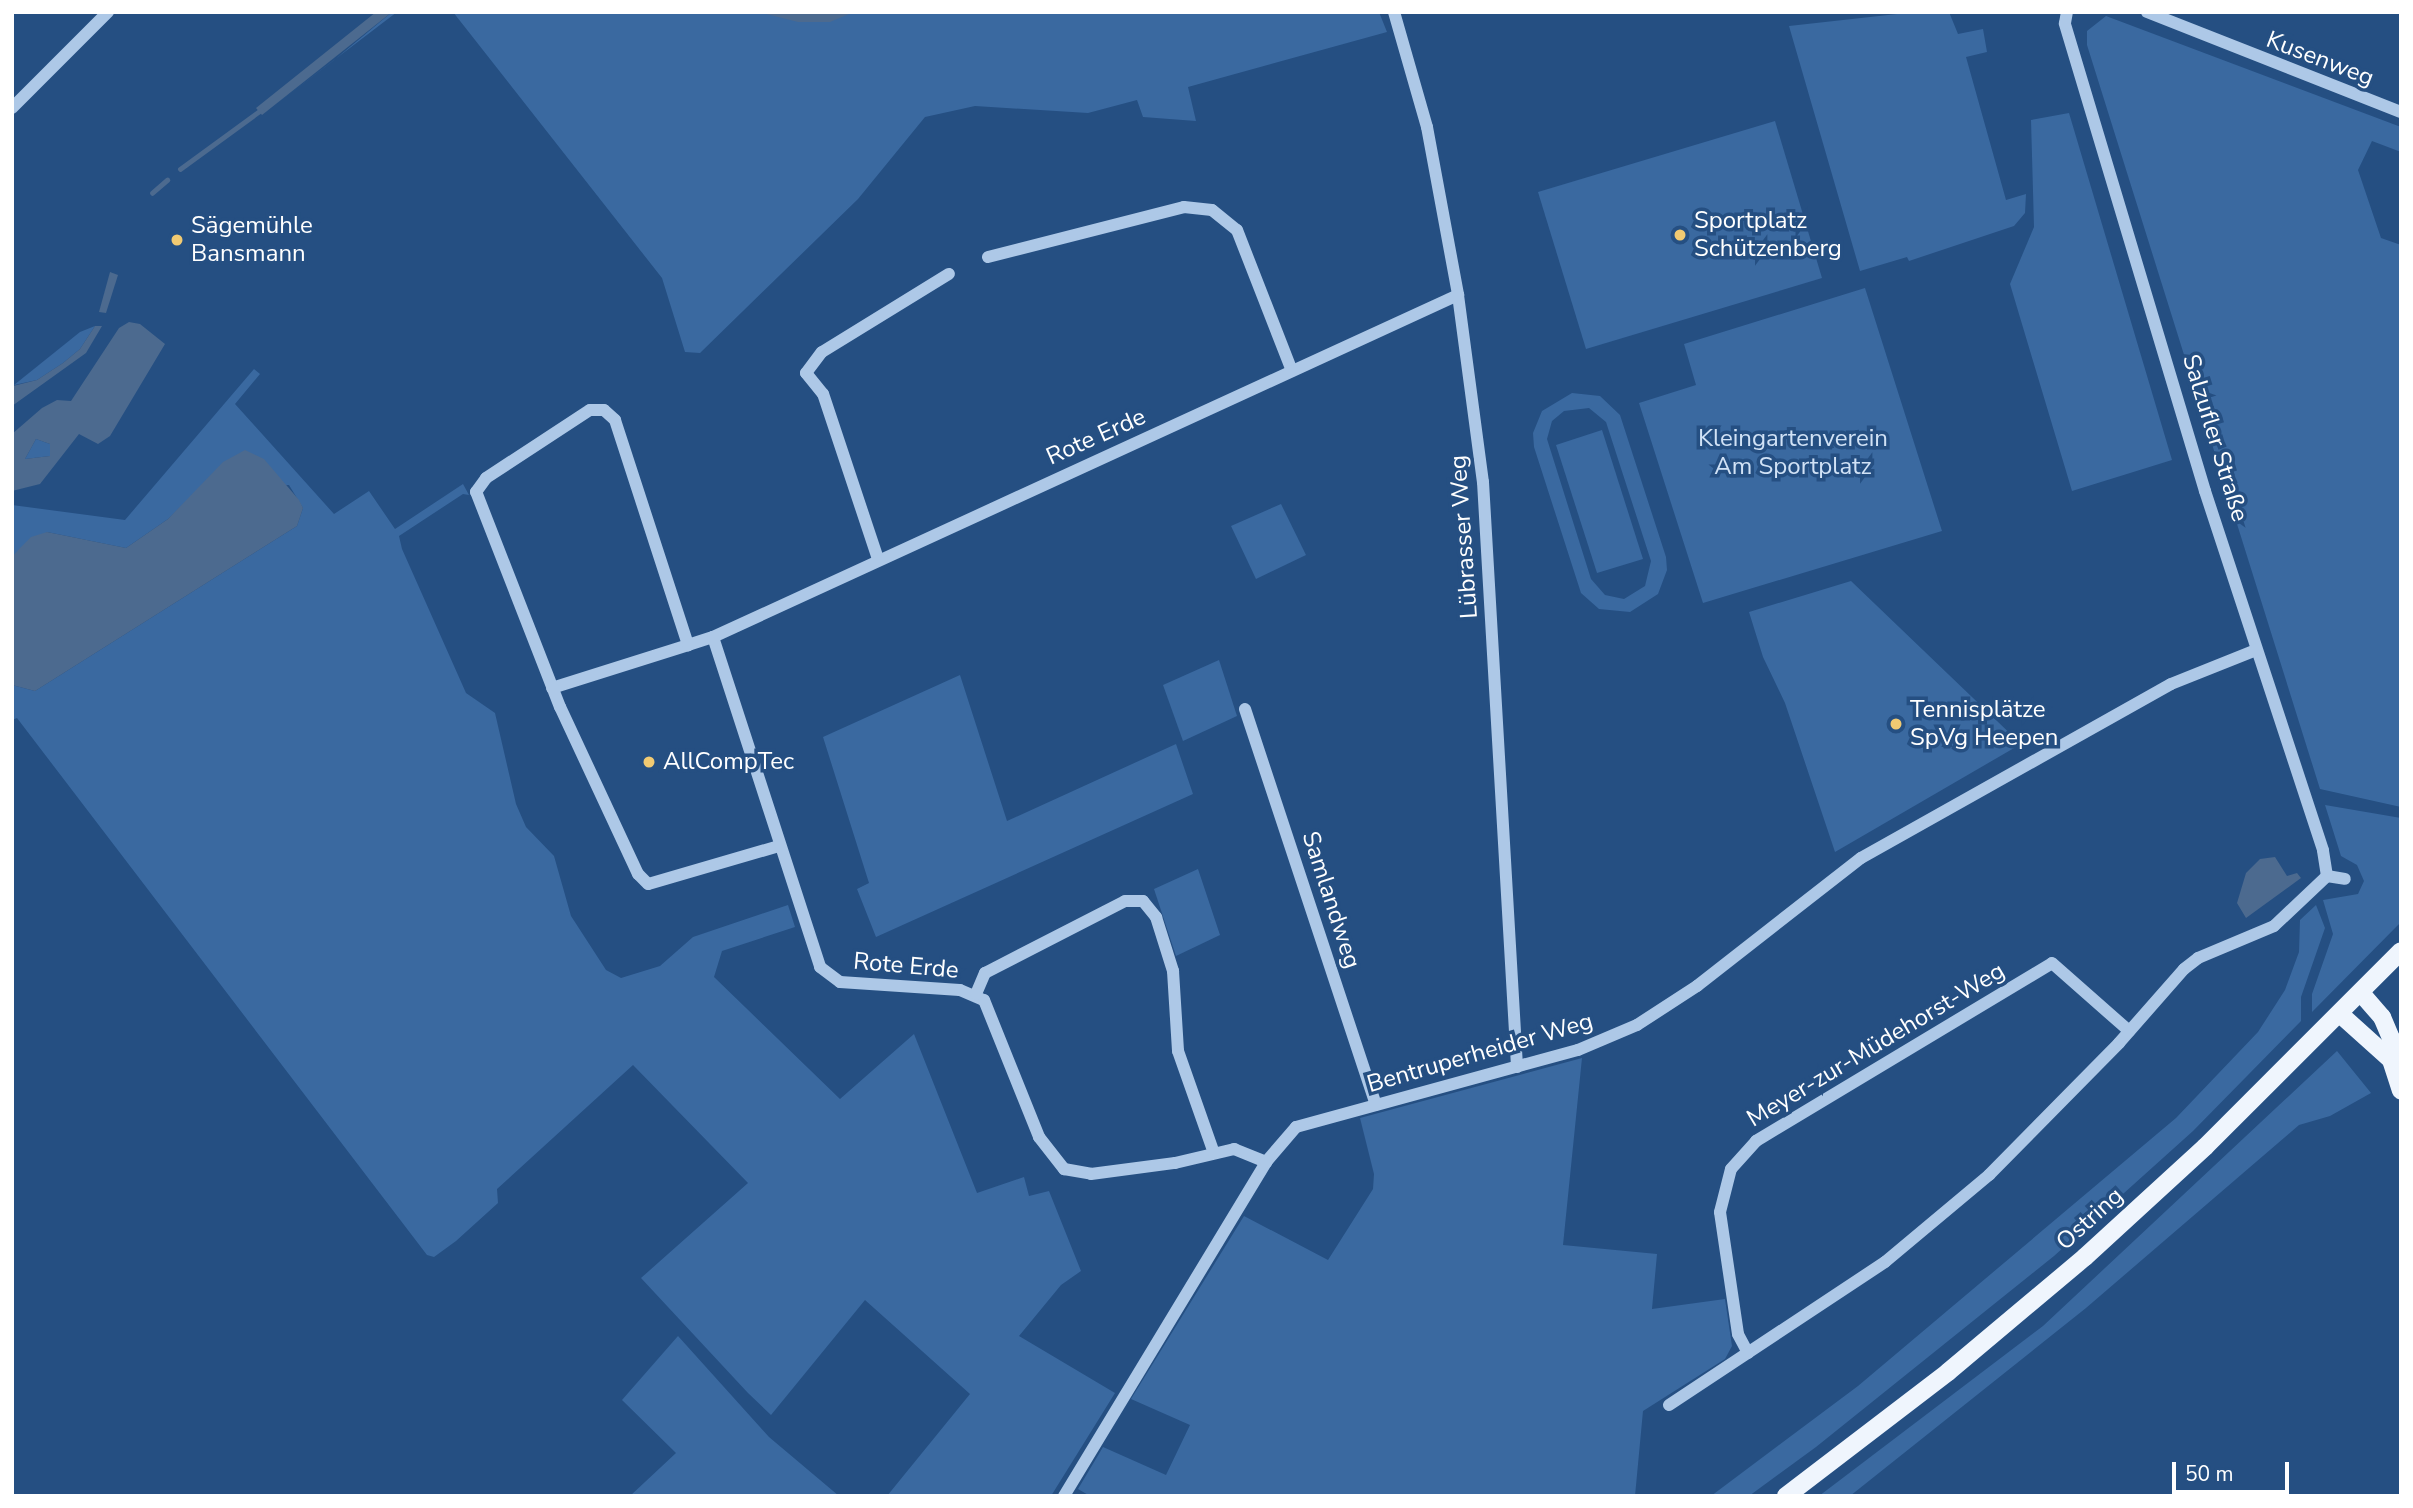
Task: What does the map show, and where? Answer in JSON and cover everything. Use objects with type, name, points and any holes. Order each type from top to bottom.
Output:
[{"type":"main road","name":"Ostring","points":[[1786,1496],[1948,1371],[2085,1257],[2340,1014],[2401,951]]},
{"type":"main road","points":[[2361,993],[2382,1017],[2391,1038],[2391,1060],[2401,1090]]},
{"type":"main road","points":[[2340,1014],[2391,1060]]},
{"type":"street","points":[[12,107],[108,12]]},
{"type":"street","name":"Lübrasser Weg","points":[[1394,12],[1422,103],[1458,295],[1483,482],[1517,1067]]},
{"type":"street","name":"Salzufler Straße","points":[[2067,12],[2065,23],[2256,650],[2323,849],[2327,876]]},
{"type":"street","name":"Kusenweg","points":[[2147,12],[2401,112]]},
{"type":"street","points":[[988,257],[1184,207],[1212,210],[1237,230],[1292,371]]},
{"type":"street","points":[[878,559],[823,394],[806,373],[822,352],[949,274]]},
{"type":"street","name":"Rote Erde","points":[[552,688],[713,636],[1458,295]]},
{"type":"street","points":[[688,645],[615,420],[604,410],[590,410],[486,478],[476,492],[516,584],[552,688],[638,874],[648,884],[779,846]]},
{"type":"street","name":"Rote Erde","points":[[713,636],[814,956],[830,977],[848,983],[976,994],[991,1011],[1039,1137],[1064,1169],[1091,1174],[1243,1150],[1266,1162]]},
{"type":"street","name":"Bentruperheider Weg","points":[[1064,1496],[1266,1162],[1296,1127],[1578,1050],[1647,1019],[1697,986],[1861,858],[2171,684],[2256,650]]},
{"type":"street","name":"Samlandweg","points":[[1245,709],[1376,1105]]},
{"type":"street","points":[[1669,1405],[1842,1294],[1962,1200],[2129,1031],[2184,968],[2274,926],[2316,891],[2327,876],[2345,879]]},
{"type":"street","points":[[976,994],[985,973],[1125,901],[1143,901],[1156,917],[1173,971],[1178,1051],[1214,1153]]},
{"type":"street","name":"Meyer-zur-Müdehorst-Weg","points":[[1748,1353],[1738,1334],[1720,1212],[1731,1169],[1756,1141],[2052,963],[2129,1031]]},
{"type":"green space","points":[[392,12],[397,12],[336,59]]},
{"type":"green space","points":[[453,12],[1379,12],[1387,32],[1188,87],[1196,121],[1143,117],[1137,100],[1088,113],[975,106],[925,117],[858,199],[700,353],[685,352],[662,278]]},
{"type":"green space","points":[[1915,12],[1949,12],[1958,34],[1983,29],[1987,52],[1966,57],[2006,200],[2026,194],[2025,213],[2014,226],[1909,261],[1907,257],[1860,271],[1789,26]]},
{"type":"green space","points":[[2106,16],[2401,127],[2401,152],[2372,141],[2358,170],[2381,238],[2401,245],[2401,807],[2320,789],[2087,45],[2087,31]]},
{"type":"green space","points":[[2069,113],[2172,460],[2072,491],[2010,284],[2034,227],[2031,120]]},
{"type":"green space","name":"Sportplatz Schützenberg","points":[[1775,121],[1822,278],[1586,349],[1538,192]]},
{"type":"green space","name":"Kleingartenverein Am Sportplatz","points":[[1865,288],[1942,531],[1703,603],[1639,403],[1696,385],[1684,344]]},
{"type":"green space","points":[[95,326],[80,349],[63,363],[37,380],[14,385],[80,332]]},
{"type":"green space","points":[[254,369],[260,374],[235,404],[334,514],[369,491],[395,529],[463,484],[469,495],[463,494],[399,536],[402,549],[466,693],[495,713],[516,804],[526,827],[554,856],[571,916],[606,970],[621,978],[660,966],[693,937],[788,905],[795,927],[722,951],[714,977],[840,1099],[914,1034],[977,1193],[1024,1177],[1029,1196],[1049,1191],[1081,1271],[1061,1285],[1019,1336],[1115,1393],[1051,1496],[887,1496],[970,1394],[865,1300],[771,1415],[748,1393],[641,1278],[748,1183],[633,1065],[497,1189],[498,1203],[456,1241],[434,1257],[427,1255],[17,718],[12,720],[12,685],[35,691],[297,526],[303,508],[289,485],[205,484],[168,519],[126,548],[47,532],[12,557],[12,505],[125,520]]},
{"type":"green space","points":[[1572,393],[1600,396],[1620,415],[1666,557],[1667,570],[1658,594],[1630,612],[1599,609],[1581,593],[1534,447],[1533,433],[1542,411]],"holes":[[[1589,408],[1606,422],[1651,561],[1645,586],[1624,599],[1605,595],[1591,579],[1547,439],[1552,421],[1564,411]]]},
{"type":"green space","points":[[1602,430],[1643,559],[1597,573],[1556,445]]},
{"type":"green space","points":[[36,439],[50,444],[50,456],[25,459]]},
{"type":"green space","points":[[1281,504],[1306,555],[1256,579],[1231,526]]},
{"type":"green space","name":"Tennisplätze SpVg Heepen","points":[[1851,581],[2021,744],[1835,852],[1785,703],[1763,657],[1749,612]]},
{"type":"green space","points":[[1219,660],[1237,716],[1183,741],[1163,685]]},
{"type":"green space","points":[[960,675],[1007,821],[1176,744],[1193,794],[876,937],[857,889],[869,883],[823,737]]},
{"type":"green space","points":[[2325,805],[2401,818],[2401,922],[2312,1012],[2312,994],[2333,934],[2323,900],[2358,894],[2364,881],[2357,865],[2341,856]]},
{"type":"green space","points":[[1198,869],[1220,935],[1176,956],[1154,889]]},
{"type":"green space","points":[[2316,905],[2325,928],[2301,997],[2301,1021],[2193,1131],[2054,1256],[1816,1447],[1749,1496],[1711,1496],[1858,1386],[2176,1118],[2258,1032],[2285,990],[2299,952],[2300,920]]},
{"type":"green space","points":[[2337,1051],[2371,1093],[2330,1116],[2299,1125],[2086,1308],[1850,1496],[1819,1496],[2043,1326]]},
{"type":"green space","points":[[1582,1058],[1563,1245],[1657,1254],[1652,1309],[1725,1299],[1732,1346],[1725,1359],[1643,1411],[1635,1496],[1090,1496],[1078,1489],[1103,1447],[1166,1475],[1190,1425],[1131,1399],[1244,1216],[1328,1260],[1373,1189],[1374,1174],[1360,1118]]},
{"type":"green space","points":[[678,1336],[769,1437],[839,1496],[630,1496],[676,1453],[622,1400]]},
{"type":"shaded area","points":[[376,12],[392,12],[262,115],[256,108]]},
{"type":"shaded area","points":[[758,12],[854,12],[830,22],[798,22]]},
{"type":"shaded area","points":[[110,272],[118,275],[106,313],[99,312]]},
{"type":"shaded area","points":[[129,322],[140,324],[165,344],[110,436],[98,444],[79,434],[40,484],[12,491],[12,434],[42,408],[57,400],[71,401],[119,328]],"holes":[[[36,439],[50,444],[50,456],[25,459]]]},
{"type":"shaded area","points":[[95,326],[102,326],[86,353],[12,406],[13,386],[37,380],[63,363],[80,349]]},
{"type":"shaded area","points":[[245,450],[264,459],[299,500],[303,508],[297,526],[35,691],[12,685],[12,557],[20,548],[31,537],[47,532],[126,548],[168,519],[223,462]]},
{"type":"shaded area","points":[[2275,857],[2287,876],[2297,873],[2301,878],[2246,918],[2237,903],[2246,873],[2260,859]]},
{"type":"waterway","points":[[180,169],[261,110]]},
{"type":"waterway","points":[[152,193],[167,180]]},
{"type":"place","name":"Sportplatz Schützenberg","points":[[1680,235]]},
{"type":"place","name":"Sägemühle Bansmann","points":[[177,240]]},
{"type":"place","name":"Tennisplätze SpVg Heepen","points":[[1896,724]]},
{"type":"place","name":"AllCompTec","points":[[649,762]]}]
